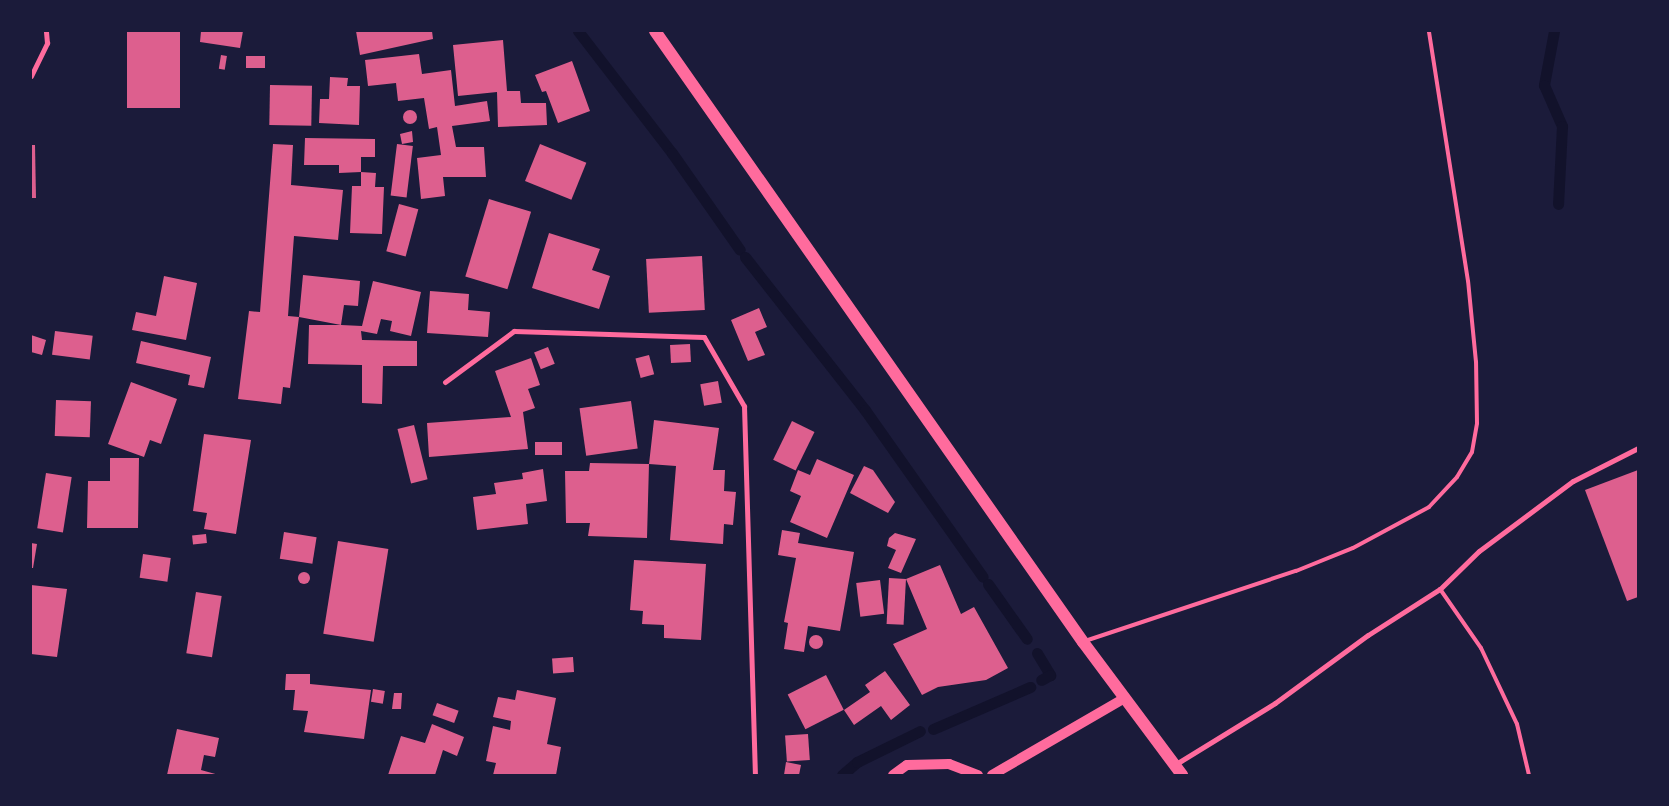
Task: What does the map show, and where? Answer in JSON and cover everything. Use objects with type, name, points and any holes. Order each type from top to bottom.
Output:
[{"type":"main road","points":[[655,31],[1083,642],[1179,770]]},
{"type":"main road","points":[[992,775],[1125,698]]},
{"type":"main road","points":[[892,775],[906,765],[949,764],[978,775]]},
{"type":"street","points":[[31,76],[47,43],[46,31]]},
{"type":"street","points":[[445,382],[514,331],[704,337],[744,406],[755,775]]},
{"type":"street","points":[[1179,770],[1276,704],[1368,635],[1440,589],[1479,551],[1573,481],[1638,448]]},
{"type":"lane","points":[[1083,642],[1296,570],[1353,548],[1429,507],[1457,477],[1472,452],[1476,423],[1476,362],[1469,290],[1429,31]]},
{"type":"lane","points":[[1440,589],[1481,648],[1517,724],[1529,775]]},
{"type":"building","points":[[127,31],[180,31],[180,108],[127,108]]},
{"type":"building","points":[[201,31],[243,31],[240,48],[200,42]]},
{"type":"building","points":[[356,31],[432,31],[433,39],[360,55]]},
{"type":"building","points":[[503,40],[507,91],[520,91],[521,103],[546,103],[547,125],[498,127],[497,92],[458,96],[453,45]]},
{"type":"building","points":[[419,54],[422,74],[451,70],[455,106],[487,101],[490,121],[452,126],[456,147],[484,147],[486,177],[443,177],[445,196],[421,199],[417,158],[441,155],[437,127],[429,129],[424,98],[398,101],[396,83],[368,86],[365,60]]},
{"type":"building","points":[[221,55],[227,56],[225,70],[219,69]]},
{"type":"building","points":[[246,56],[265,56],[265,68],[246,68]]},
{"type":"building","points":[[572,61],[590,111],[558,123],[546,91],[542,92],[535,75]]},
{"type":"building","points":[[330,77],[348,78],[347,86],[360,86],[359,125],[319,123],[320,99],[329,99]]},
{"type":"building","points":[[270,85],[312,86],[311,126],[269,125]]},
{"type":"building","points":[[410,110],[415,112],[417,117],[415,122],[410,124],[405,122],[403,117],[405,112]]},
{"type":"building","points":[[412,131],[413,142],[402,144],[400,134]]},
{"type":"building","points":[[305,138],[375,139],[375,157],[361,157],[361,172],[339,173],[339,165],[304,165]]},
{"type":"building","points":[[273,144],[293,145],[291,185],[343,190],[338,240],[294,236],[288,316],[299,317],[290,388],[283,387],[281,404],[238,399],[249,311],[260,312]]},
{"type":"building","points":[[397,144],[413,146],[407,198],[391,196]]},
{"type":"building","points":[[540,144],[586,163],[571,200],[525,181]]},
{"type":"building","points":[[31,145],[35,145],[36,198],[31,198]]},
{"type":"building","points":[[361,172],[376,173],[375,187],[384,187],[382,234],[350,233],[352,186],[361,186]]},
{"type":"building","points":[[489,199],[531,212],[507,289],[465,276]]},
{"type":"building","points":[[399,204],[418,209],[406,257],[386,251]]},
{"type":"building","points":[[549,233],[600,249],[592,270],[610,276],[599,309],[532,288]]},
{"type":"building","points":[[702,256],[705,310],[649,313],[646,259]]},
{"type":"building","points":[[303,275],[360,281],[358,306],[344,305],[341,325],[299,317]]},
{"type":"building","points":[[164,276],[197,283],[186,340],[132,330],[136,312],[156,316]]},
{"type":"building","points":[[373,281],[421,292],[411,336],[390,331],[392,321],[381,319],[377,334],[361,331],[362,340],[417,341],[417,366],[383,366],[382,404],[362,403],[362,365],[308,364],[309,325],[362,326]]},
{"type":"building","points":[[430,291],[469,294],[468,310],[490,312],[488,337],[427,333]]},
{"type":"building","points":[[759,308],[767,327],[755,332],[765,355],[748,361],[731,320]]},
{"type":"building","points":[[55,331],[93,336],[90,359],[52,355]]},
{"type":"building","points":[[31,335],[46,340],[42,355],[31,352]]},
{"type":"building","points":[[141,341],[211,357],[204,388],[188,385],[190,375],[136,363]]},
{"type":"building","points":[[690,344],[691,362],[671,363],[670,345]]},
{"type":"building","points":[[548,347],[555,364],[541,369],[534,353]]},
{"type":"building","points":[[649,355],[654,374],[641,378],[635,359]]},
{"type":"building","points":[[531,358],[540,385],[528,389],[535,408],[523,412],[528,449],[429,457],[427,423],[511,417],[495,371]]},
{"type":"building","points":[[718,381],[722,403],[704,406],[700,384]]},
{"type":"building","points":[[131,382],[177,399],[161,444],[150,440],[144,457],[108,444]]},
{"type":"building","points":[[56,400],[91,401],[90,437],[55,436]]},
{"type":"building","points":[[631,401],[638,449],[586,456],[580,408]]},
{"type":"building","points":[[654,420],[719,428],[713,470],[725,470],[724,491],[736,492],[733,525],[724,524],[723,544],[670,540],[676,466],[649,464]]},
{"type":"building","points":[[792,421],[814,432],[796,471],[773,460]]},
{"type":"building","points":[[414,425],[428,479],[411,483],[398,429]]},
{"type":"building","points":[[204,434],[251,440],[236,534],[204,529],[207,513],[193,511]]},
{"type":"building","points":[[535,442],[562,442],[562,455],[535,455]]},
{"type":"building","points":[[110,458],[139,458],[138,528],[87,528],[88,481],[110,481]]},
{"type":"building","points":[[817,459],[854,475],[827,538],[790,522],[801,496],[790,491],[798,470],[810,475]]},
{"type":"building","points":[[590,463],[649,464],[647,538],[588,536],[590,523],[566,523],[565,471],[589,471]]},
{"type":"building","points":[[864,466],[873,470],[895,502],[888,513],[850,493]]},
{"type":"building","points":[[543,469],[547,501],[526,504],[528,524],[477,530],[473,497],[496,494],[494,483],[523,479],[522,473]]},
{"type":"building","points":[[1638,470],[1638,597],[1627,601],[1585,490]]},
{"type":"building","points":[[46,473],[72,477],[63,532],[37,528]]},
{"type":"building","points":[[782,530],[800,533],[798,543],[854,552],[840,631],[808,626],[804,652],[784,649],[788,623],[784,622],[796,558],[778,555]]},
{"type":"building","points":[[284,532],[317,537],[312,564],[280,559]]},
{"type":"building","points":[[895,533],[916,539],[901,573],[888,568],[896,550],[887,546],[889,538]]},
{"type":"building","points":[[206,534],[207,543],[193,544],[192,535]]},
{"type":"building","points":[[338,541],[388,549],[374,642],[323,634]]},
{"type":"building","points":[[31,543],[37,544],[33,568],[31,568]]},
{"type":"building","points":[[143,554],[171,558],[167,582],[140,578]]},
{"type":"building","points":[[634,560],[706,564],[701,640],[664,638],[664,625],[642,624],[643,611],[630,610]]},
{"type":"building","points":[[940,565],[961,614],[974,607],[1008,668],[986,680],[938,687],[922,695],[893,644],[927,629],[906,579]]},
{"type":"building","points":[[302,572],[306,572],[310,578],[306,584],[302,584],[298,580],[298,576]]},
{"type":"building","points":[[889,578],[906,579],[904,625],[887,624]]},
{"type":"building","points":[[880,580],[884,614],[860,617],[856,583]]},
{"type":"building","points":[[31,585],[67,589],[57,657],[31,654]]},
{"type":"building","points":[[196,592],[222,596],[212,657],[186,653]]},
{"type":"building","points":[[816,635],[821,637],[823,642],[821,647],[816,649],[811,647],[809,642],[811,637]]},
{"type":"building","points":[[573,657],[574,672],[553,673],[552,658]]},
{"type":"building","points":[[885,671],[910,705],[891,720],[881,706],[854,725],[844,710],[870,692],[865,685]]},
{"type":"building","points":[[286,674],[310,674],[310,684],[371,690],[364,739],[304,732],[308,711],[293,710],[295,690],[285,690]]},
{"type":"building","points":[[826,675],[844,710],[805,729],[788,695]]},
{"type":"building","points":[[373,689],[385,691],[383,704],[371,702]]},
{"type":"building","points":[[517,690],[556,698],[547,744],[561,747],[556,775],[493,775],[496,763],[486,761],[493,726],[510,730],[511,721],[493,717],[498,697],[515,700]]},
{"type":"building","points":[[394,693],[402,693],[401,709],[392,709]]},
{"type":"building","points":[[437,703],[459,711],[454,723],[433,715]]},
{"type":"building","points":[[432,724],[464,737],[457,756],[443,750],[435,775],[388,775],[401,736],[425,743]]},
{"type":"building","points":[[177,729],[219,738],[215,757],[204,755],[201,770],[219,775],[167,775]]},
{"type":"building","points":[[808,734],[810,760],[787,762],[785,736]]},
{"type":"building","points":[[786,762],[801,765],[799,775],[784,775]]},
{"type":"waterway","points":[[578,31],[672,153],[740,250]]},
{"type":"waterway","points":[[1554,31],[1544,85],[1562,126],[1558,204]]},
{"type":"waterway","points":[[745,257],[865,410],[983,577]]},
{"type":"waterway","points":[[988,584],[1027,639]]},
{"type":"waterway","points":[[1037,653],[1050,675],[1041,680]]},
{"type":"waterway","points":[[933,729],[1030,687]]},
{"type":"waterway","points":[[842,775],[857,762],[920,731]]}]
